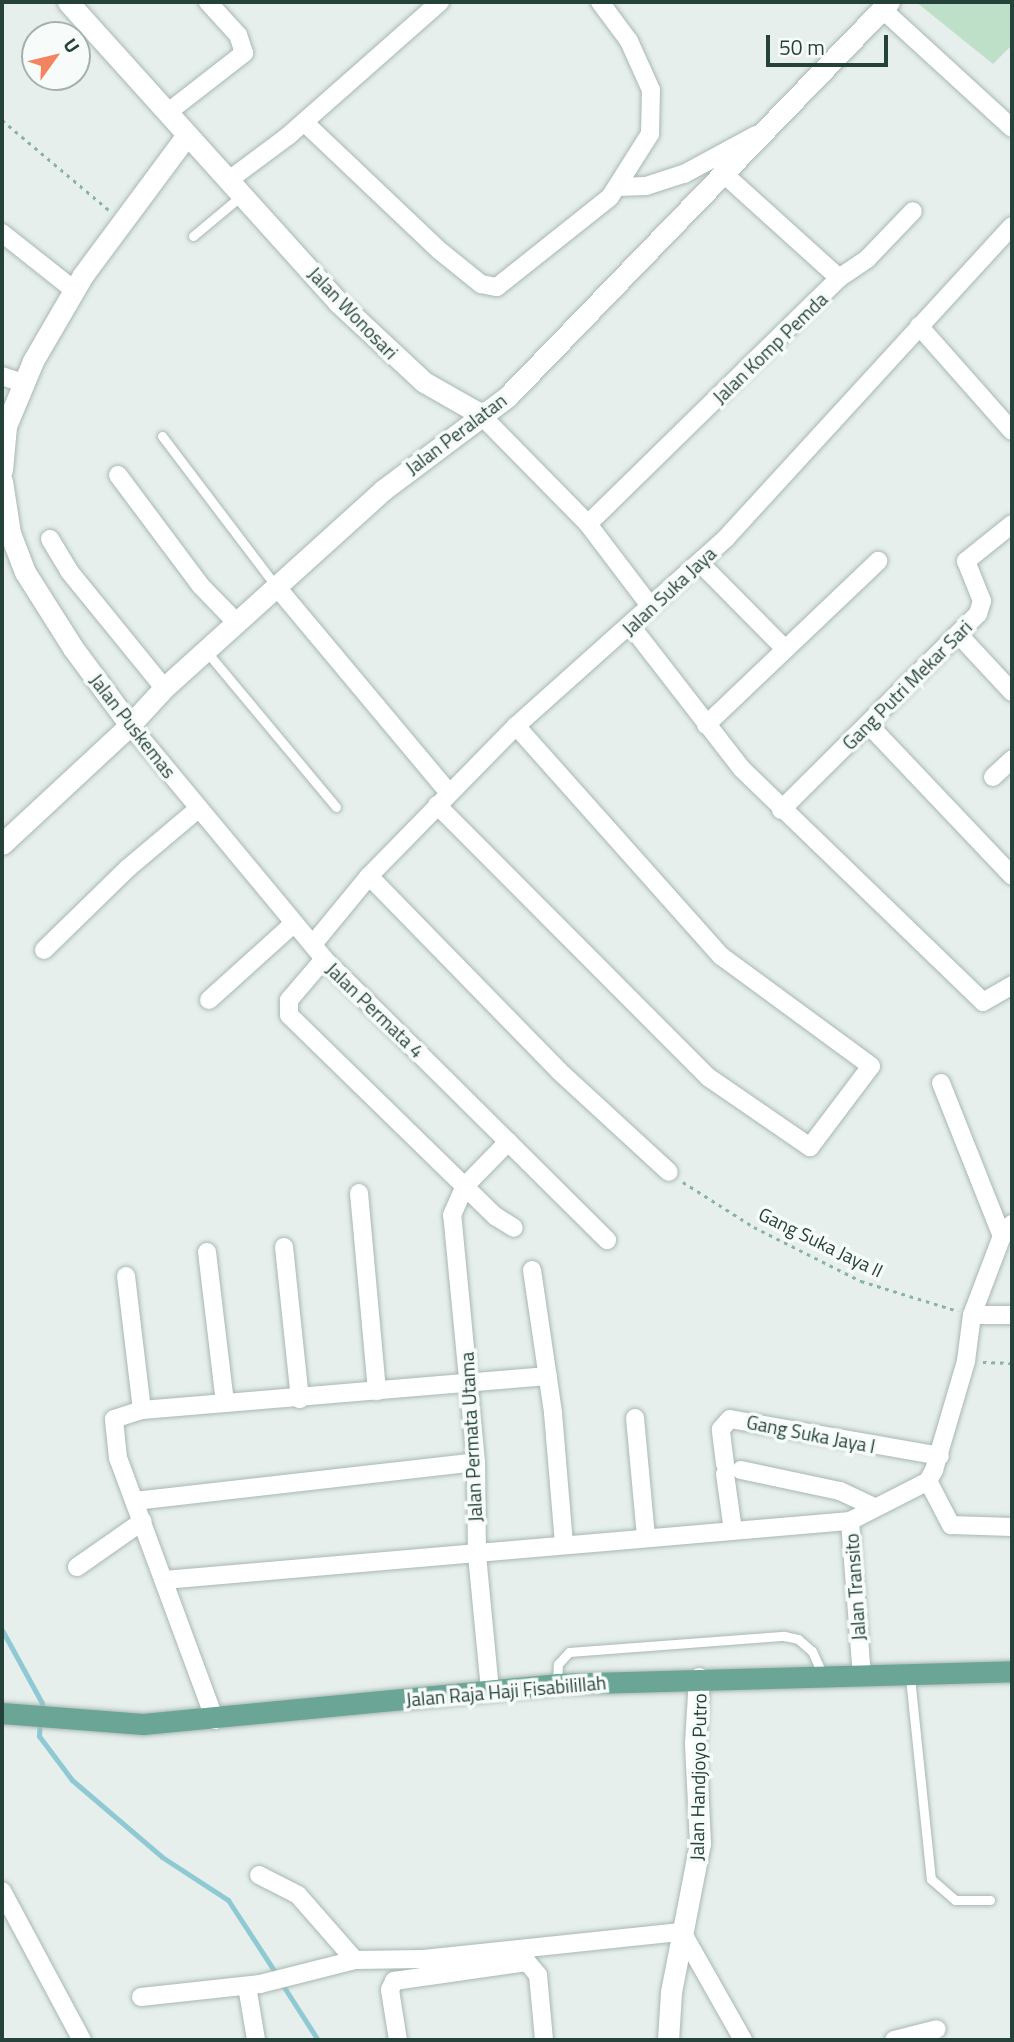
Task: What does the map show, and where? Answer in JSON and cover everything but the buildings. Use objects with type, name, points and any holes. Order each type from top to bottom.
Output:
[{"type":"main road","name":"Jalan Raja Haji Fisabilillah","points":[[2,1713],[99,1722],[215,1720],[557,1684],[699,1678],[910,1678],[1012,1671]]},
{"type":"street","name":"Jalan Wonosari","points":[[68,2],[337,301],[424,382],[480,414],[588,524],[651,607]]},
{"type":"street","points":[[167,113],[244,53],[238,35],[208,2]]},
{"type":"street","points":[[236,187],[304,122],[440,2]]},
{"type":"street","points":[[304,122],[440,251],[490,287],[505,283],[552,247],[617,187],[644,148],[654,107],[634,48],[600,2]]},
{"type":"street","points":[[886,5],[1012,128]]},
{"type":"street","name":"Jalan Peralatan","points":[[2,844],[130,725],[164,688],[235,621],[383,490],[480,414],[508,396],[886,5]]},
{"type":"street","points":[[617,187],[646,186],[684,174],[767,129]]},
{"type":"street","points":[[2,470],[12,379],[121,219],[187,135]]},
{"type":"street","name":"Jalan Komp Pemda","points":[[588,524],[839,278],[724,174]]},
{"type":"street","points":[[839,278],[867,259],[913,211]]},
{"type":"street","name":"Jalan Suka Jaya","points":[[314,943],[369,876],[516,726],[700,564],[828,431],[919,326],[1012,226]]},
{"type":"street","points":[[2,233],[74,290]]},
{"type":"street","points":[[919,326],[1012,431]]},
{"type":"street","points":[[118,475],[201,586],[235,621]]},
{"type":"street","name":"Jalan Puskemas","points":[[2,481],[6,537],[38,595],[130,725],[324,958]]},
{"type":"street","name":"Gang Putri Mekar Sari","points":[[781,810],[959,635],[982,608],[965,561],[1012,524]]},
{"type":"street","points":[[50,539],[69,571],[164,688]]},
{"type":"street","points":[[706,725],[878,561]]},
{"type":"street","points":[[700,564],[785,649]]},
{"type":"street","points":[[276,586],[443,799],[708,1077],[810,1147],[871,1066],[721,956],[516,726]]},
{"type":"street","points":[[631,626],[706,725],[781,810],[983,1002],[1012,985]]},
{"type":"street","points":[[959,635],[1012,692]]},
{"type":"street","points":[[868,724],[1012,876]]},
{"type":"street","points":[[993,777],[1012,759]]},
{"type":"street","points":[[44,950],[128,868],[198,809]]},
{"type":"street","points":[[369,876],[559,1071],[669,1171]]},
{"type":"street","points":[[209,1000],[293,924]]},
{"type":"street","name":"Jalan Permata 4","points":[[514,1228],[464,1186],[289,1016],[289,1000],[324,958],[607,1240]]},
{"type":"street","points":[[941,1083],[1007,1230],[972,1315],[960,1382],[940,1456],[928,1481],[951,1525],[1012,1527]]},
{"type":"street","points":[[464,1186],[508,1142]]},
{"type":"street","name":"Jalan Permata Utama","points":[[464,1186],[452,1215],[476,1462],[477,1555],[490,1690]]},
{"type":"street","points":[[359,1193],[377,1391]]},
{"type":"street","points":[[284,1247],[300,1399]]},
{"type":"street","points":[[207,1252],[225,1403]]},
{"type":"street","points":[[532,1270],[548,1376],[564,1544]]},
{"type":"street","points":[[126,1276],[142,1410]]},
{"type":"street","points":[[972,1315],[1012,1315]]},
{"type":"street","points":[[215,1720],[111,1429],[119,1414],[225,1403],[300,1399],[468,1380],[548,1376]]},
{"type":"street","points":[[635,1418],[646,1537]]},
{"type":"street","name":"Gang Suka Jaya I","points":[[730,1469],[721,1429],[730,1419],[940,1456]]},
{"type":"street","points":[[135,1501],[476,1462]]},
{"type":"street","points":[[733,1530],[730,1469],[846,1493],[872,1506]]},
{"type":"street","name":"Jalan Transito","points":[[862,1677],[850,1521],[872,1506],[928,1481]]},
{"type":"street","points":[[77,1567],[143,1521]]},
{"type":"street","points":[[164,1580],[850,1521]]},
{"type":"street","name":"Jalan Handjoyo Putro","points":[[668,2040],[671,1992],[700,1843],[695,1743],[699,1678]]},
{"type":"street","points":[[259,1875],[283,1883],[298,1895],[355,1960]]},
{"type":"street","points":[[2,1891],[82,2040]]},
{"type":"street","points":[[141,1997],[247,1986],[355,1960],[450,1957],[682,1932],[743,2040]]},
{"type":"street","points":[[398,2040],[390,1990],[394,1981],[527,1962],[538,1975],[544,2040]]},
{"type":"street","points":[[247,1986],[256,2040]]},
{"type":"street","points":[[894,2040],[937,2029]]},
{"type":"lane","points":[[193,236],[236,187]]},
{"type":"lane","points":[[162,436],[276,586]]},
{"type":"lane","points":[[205,650],[336,807]]},
{"type":"lane","points":[[557,1684],[558,1664],[569,1652],[784,1636],[798,1639],[812,1651],[823,1678]]},
{"type":"lane","points":[[910,1678],[931,1879],[955,1899],[990,1900]]},
{"type":"path","points":[[2,120],[121,219]]},
{"type":"path","name":"Gang Suka Jaya II","points":[[669,1171],[754,1227],[861,1281],[972,1315]]},
{"type":"path","points":[[965,1362],[1012,1363]]},
{"type":"green space","points":[[916,2],[1012,2],[1012,45],[993,64]]},
{"type":"waterway","points":[[2,1630],[42,1703],[41,1711]]},
{"type":"waterway","points":[[40,1721],[39,1736],[72,1780],[162,1857],[228,1900],[277,1975]]},
{"type":"waterway","points":[[282,1984],[318,2040]]}]
